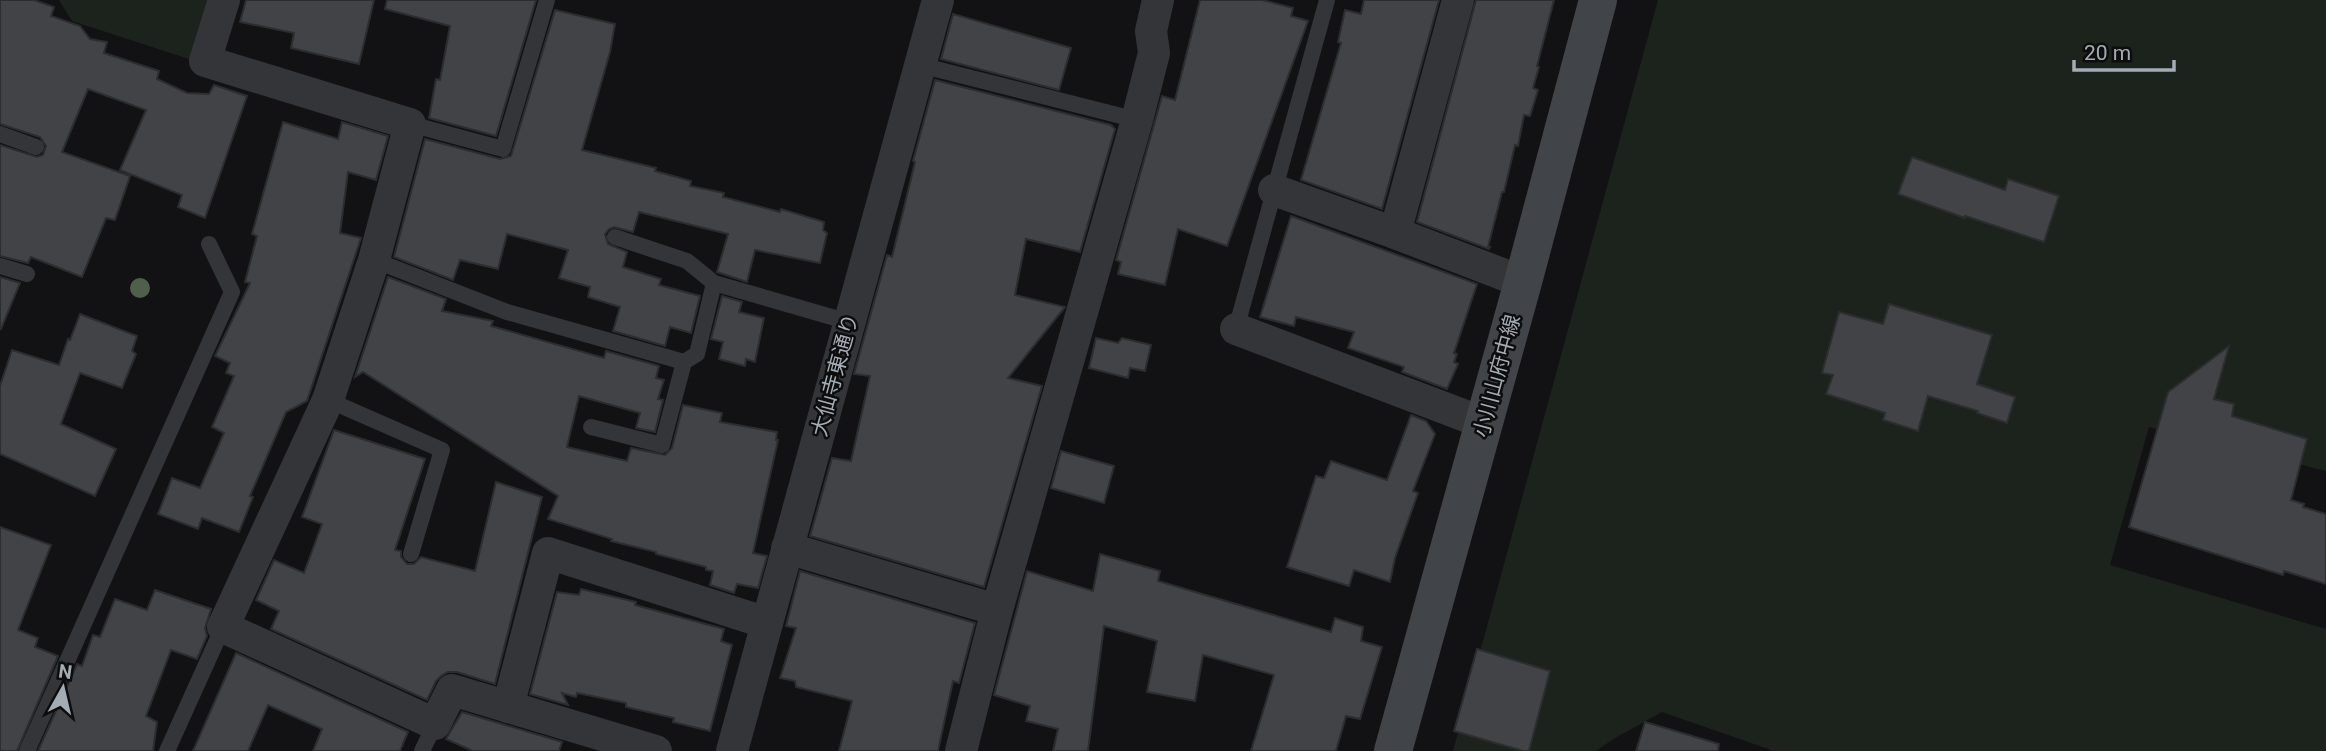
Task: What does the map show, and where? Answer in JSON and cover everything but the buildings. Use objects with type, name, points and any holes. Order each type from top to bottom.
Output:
[{"type":"main road","name":"小川山府中線","points":[[1393,751],[1598,0]]},
{"type":"street","points":[[224,0],[205,61],[410,124],[374,260],[328,400],[223,627],[428,737],[452,690],[656,751]]},
{"type":"street","name":"大仙寺東通り","points":[[732,751],[938,0]]},
{"type":"street","points":[[961,751],[998,610],[1138,120],[1154,53],[1151,31],[1158,0]]},
{"type":"street","points":[[1395,233],[1458,0]]},
{"type":"street","points":[[1274,191],[1523,282]]},
{"type":"street","points":[[1236,329],[1484,423]]},
{"type":"street","points":[[788,548],[998,610]]},
{"type":"street","points":[[508,707],[548,553],[767,623]]},
{"type":"lane","points":[[410,124],[503,149],[547,0]]},
{"type":"lane","points":[[1236,329],[1327,0]]},
{"type":"lane","points":[[920,65],[1138,120]]},
{"type":"lane","points":[[0,134],[36,147]]},
{"type":"lane","points":[[615,237],[687,261],[714,283],[849,323]]},
{"type":"lane","points":[[27,751],[232,292],[209,244]]},
{"type":"lane","points":[[374,260],[508,312],[684,362]]},
{"type":"lane","points":[[0,266],[27,275]]},
{"type":"lane","points":[[591,427],[662,445],[684,362],[697,354],[714,283]]},
{"type":"lane","points":[[328,400],[442,450],[411,554]]},
{"type":"lane","points":[[167,751],[223,627]]},
{"type":"shaded area","points":[[59,0],[209,0],[192,60],[72,21]]},
{"type":"shaded area","points":[[1658,0],[2326,0],[2326,471],[2149,427],[2110,565],[2326,629],[2326,751],[1774,751],[1662,712],[1596,751],[1453,751]]}]
